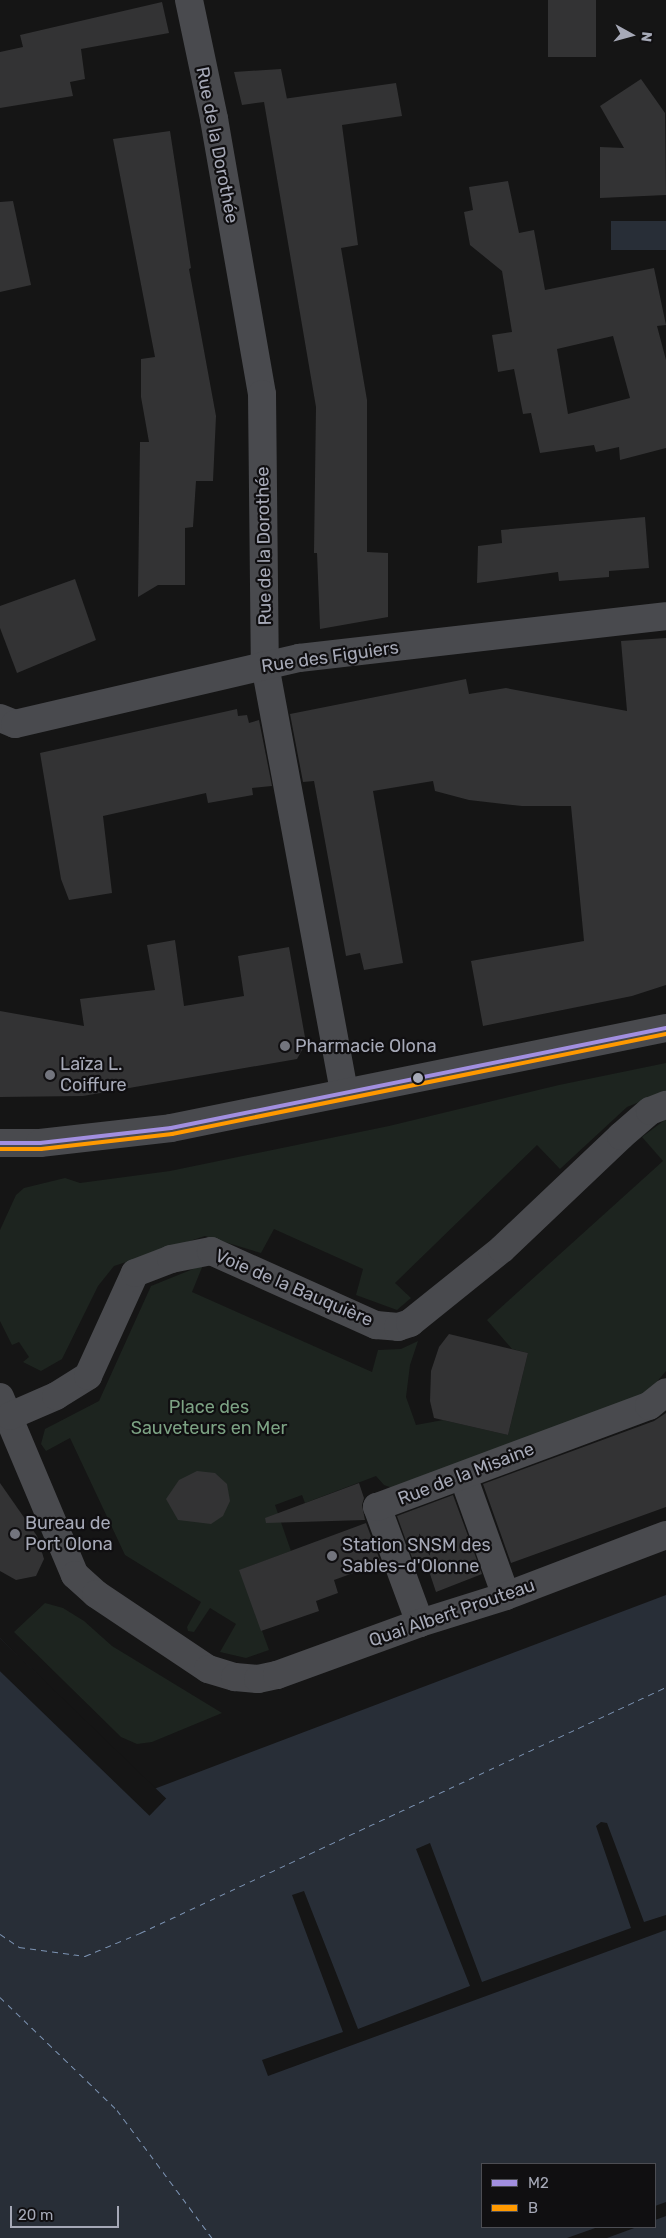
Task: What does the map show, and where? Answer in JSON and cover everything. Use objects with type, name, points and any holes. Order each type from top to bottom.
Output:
[{"type":"street","name":"Rue de la Dorothée","points":[[189,0],[214,119],[262,394],[265,665],[344,1091]]},
{"type":"street","name":"Rue des Figuiers","points":[[0,718],[15,724],[299,658],[666,616]]},
{"type":"street","points":[[0,1144],[40,1142],[171,1128],[344,1091],[666,1028]]},
{"type":"street","name":"Voie de la Bauquière","points":[[5,1407],[56,1396],[88,1376],[135,1273],[171,1259],[211,1251],[376,1325],[398,1327],[410,1323],[502,1250],[621,1136],[650,1111],[666,1105]]},
{"type":"street","name":"Rue de la Misaine","points":[[420,1622],[377,1508],[649,1406],[666,1392]]},
{"type":"street","name":"Quai Albert Prouteau","points":[[5,1407],[76,1575],[96,1594],[208,1669],[235,1677],[258,1679],[277,1675],[420,1622],[506,1596],[666,1535]]},
{"type":"street","points":[[463,1476],[506,1596]]},
{"type":"green space","points":[[666,1063],[666,1091],[627,1107],[560,1169],[537,1145],[395,1283],[411,1298],[397,1310],[356,1295],[363,1269],[274,1229],[261,1253],[205,1236],[114,1266],[98,1286],[62,1359],[41,1371],[23,1362],[29,1357],[19,1342],[12,1345],[0,1321],[0,1230],[16,1195],[24,1188],[65,1178],[80,1183],[170,1171],[389,1126],[559,1085]]},
{"type":"green space","name":"Place des Sauveteurs en Mer","points":[[666,1119],[666,1371],[644,1397],[395,1489],[384,1485],[376,1476],[305,1503],[302,1495],[275,1505],[291,1551],[240,1570],[269,1650],[246,1658],[220,1652],[236,1624],[210,1608],[194,1632],[188,1631],[187,1627],[201,1602],[125,1555],[70,1438],[46,1451],[41,1444],[45,1429],[99,1401],[151,1286],[203,1265],[192,1292],[372,1372],[378,1350],[401,1349],[418,1341],[410,1365],[406,1397],[416,1425],[443,1420],[508,1435],[528,1353],[512,1349],[487,1320],[663,1161],[642,1137]]},
{"type":"green space","points":[[45,1603],[63,1608],[84,1621],[112,1646],[222,1713],[152,1742],[137,1744],[121,1737],[14,1632]]},
{"type":"shaded area","points":[[611,221],[666,221],[666,250],[611,250]]},
{"type":"shaded area","points":[[666,1595],[666,2238],[0,2238],[0,1638],[154,1789]]},
{"type":"pier","points":[[0,1638],[166,1798],[149,1816],[0,1671]]},
{"type":"pier","points":[[601,1822],[607,1823],[644,1922],[666,1915],[666,1930],[268,2076],[262,2060],[343,2032],[292,1895],[304,1891],[358,2029],[470,1986],[416,1849],[430,1843],[482,1982],[631,1928],[596,1826]]},
{"type":"pier","points":[[666,2202],[666,2216],[656,2220],[656,2206]]},
{"type":"pier","points":[[595,2228],[634,2228],[607,2238],[567,2238]]},
{"type":"building","points":[[548,0],[596,0],[596,57],[548,57]]},
{"type":"building","points":[[162,2],[169,33],[81,49],[85,79],[70,82],[73,96],[0,108],[0,52],[23,47],[20,35]]},
{"type":"building","points":[[281,69],[287,98],[396,83],[402,116],[342,125],[358,245],[341,248],[367,400],[367,552],[388,553],[388,617],[320,629],[317,553],[314,553],[316,407],[264,102],[242,105],[234,72]]},
{"type":"building","points":[[641,79],[665,113],[666,195],[600,198],[600,147],[624,148],[600,106]]},
{"type":"building","points":[[170,131],[191,268],[189,269],[216,416],[213,481],[196,481],[193,527],[185,528],[185,585],[158,585],[138,597],[140,442],[149,442],[141,397],[141,359],[155,357],[113,139]]},
{"type":"building","points":[[508,181],[519,233],[534,230],[545,290],[654,268],[666,325],[657,326],[666,360],[666,448],[620,460],[619,447],[596,452],[594,445],[540,453],[531,413],[523,414],[514,369],[498,372],[492,335],[512,332],[502,271],[470,245],[464,212],[473,210],[469,187]],"holes":[[[613,336],[630,398],[568,414],[557,349]]]},
{"type":"building","points":[[13,201],[31,285],[0,292],[0,202]]},
{"type":"building","points":[[645,517],[649,568],[609,571],[609,577],[559,581],[558,572],[477,583],[478,546],[502,543],[501,530]]},
{"type":"building","points":[[75,579],[96,640],[17,673],[0,628],[0,606]]},
{"type":"building","points":[[666,638],[666,985],[632,996],[483,1026],[471,961],[584,941],[571,806],[522,806],[469,800],[435,791],[433,781],[373,791],[403,963],[364,970],[360,953],[346,956],[314,781],[303,782],[290,714],[466,679],[469,694],[506,688],[627,711],[621,641]]},
{"type":"building","points":[[237,709],[238,716],[247,715],[249,723],[259,720],[272,786],[252,788],[253,795],[208,803],[206,793],[103,816],[112,893],[69,900],[61,879],[40,753]]},
{"type":"building","points":[[175,940],[184,1006],[244,996],[238,956],[289,947],[306,1043],[297,1059],[83,1096],[0,1097],[0,1011],[84,1026],[80,999],[155,990],[147,945]]},
{"type":"building","points":[[449,1334],[528,1353],[508,1435],[434,1418],[430,1401],[431,1371],[439,1347]]},
{"type":"building","points":[[666,1413],[666,1507],[511,1563],[483,1484],[654,1421]]},
{"type":"building","points":[[197,1471],[215,1473],[227,1484],[230,1501],[223,1516],[211,1524],[178,1520],[166,1499],[179,1480]]},
{"type":"building","name":"Bureau de Port Olona","points":[[0,1483],[37,1536],[44,1559],[36,1576],[16,1580],[0,1571]]},
{"type":"building","points":[[359,1483],[364,1498],[362,1505],[365,1520],[266,1523],[265,1518]]},
{"type":"building","points":[[453,1495],[482,1574],[436,1592],[425,1559],[414,1563],[397,1516]]},
{"type":"building","name":"Station SNSM des Sables-d'Olonne","points":[[366,1523],[381,1563],[334,1580],[338,1593],[316,1601],[319,1611],[261,1631],[239,1570]]},
{"type":"ferry route","points":[[0,1934],[19,1947],[85,1956],[140,1933],[666,1687]]},
{"type":"ferry route","points":[[0,1997],[117,2110],[212,2238]]},
{"type":"transit line","name":"M2","points":[[0,1143],[40,1143],[171,1128],[666,1028]]},
{"type":"transit line","name":"B","points":[[0,1149],[41,1149],[172,1134],[666,1034]]},
{"type":"place","name":"Pharmacie Olona","points":[[285,1046]]},
{"type":"place","name":"Laïza L. Coiffure","points":[[50,1075]]},
{"type":"place","name":"Bureau de Port Olona","points":[[15,1534]]},
{"type":"place","name":"Station SNSM des Sables-d'Olonne","points":[[332,1556]]}]
